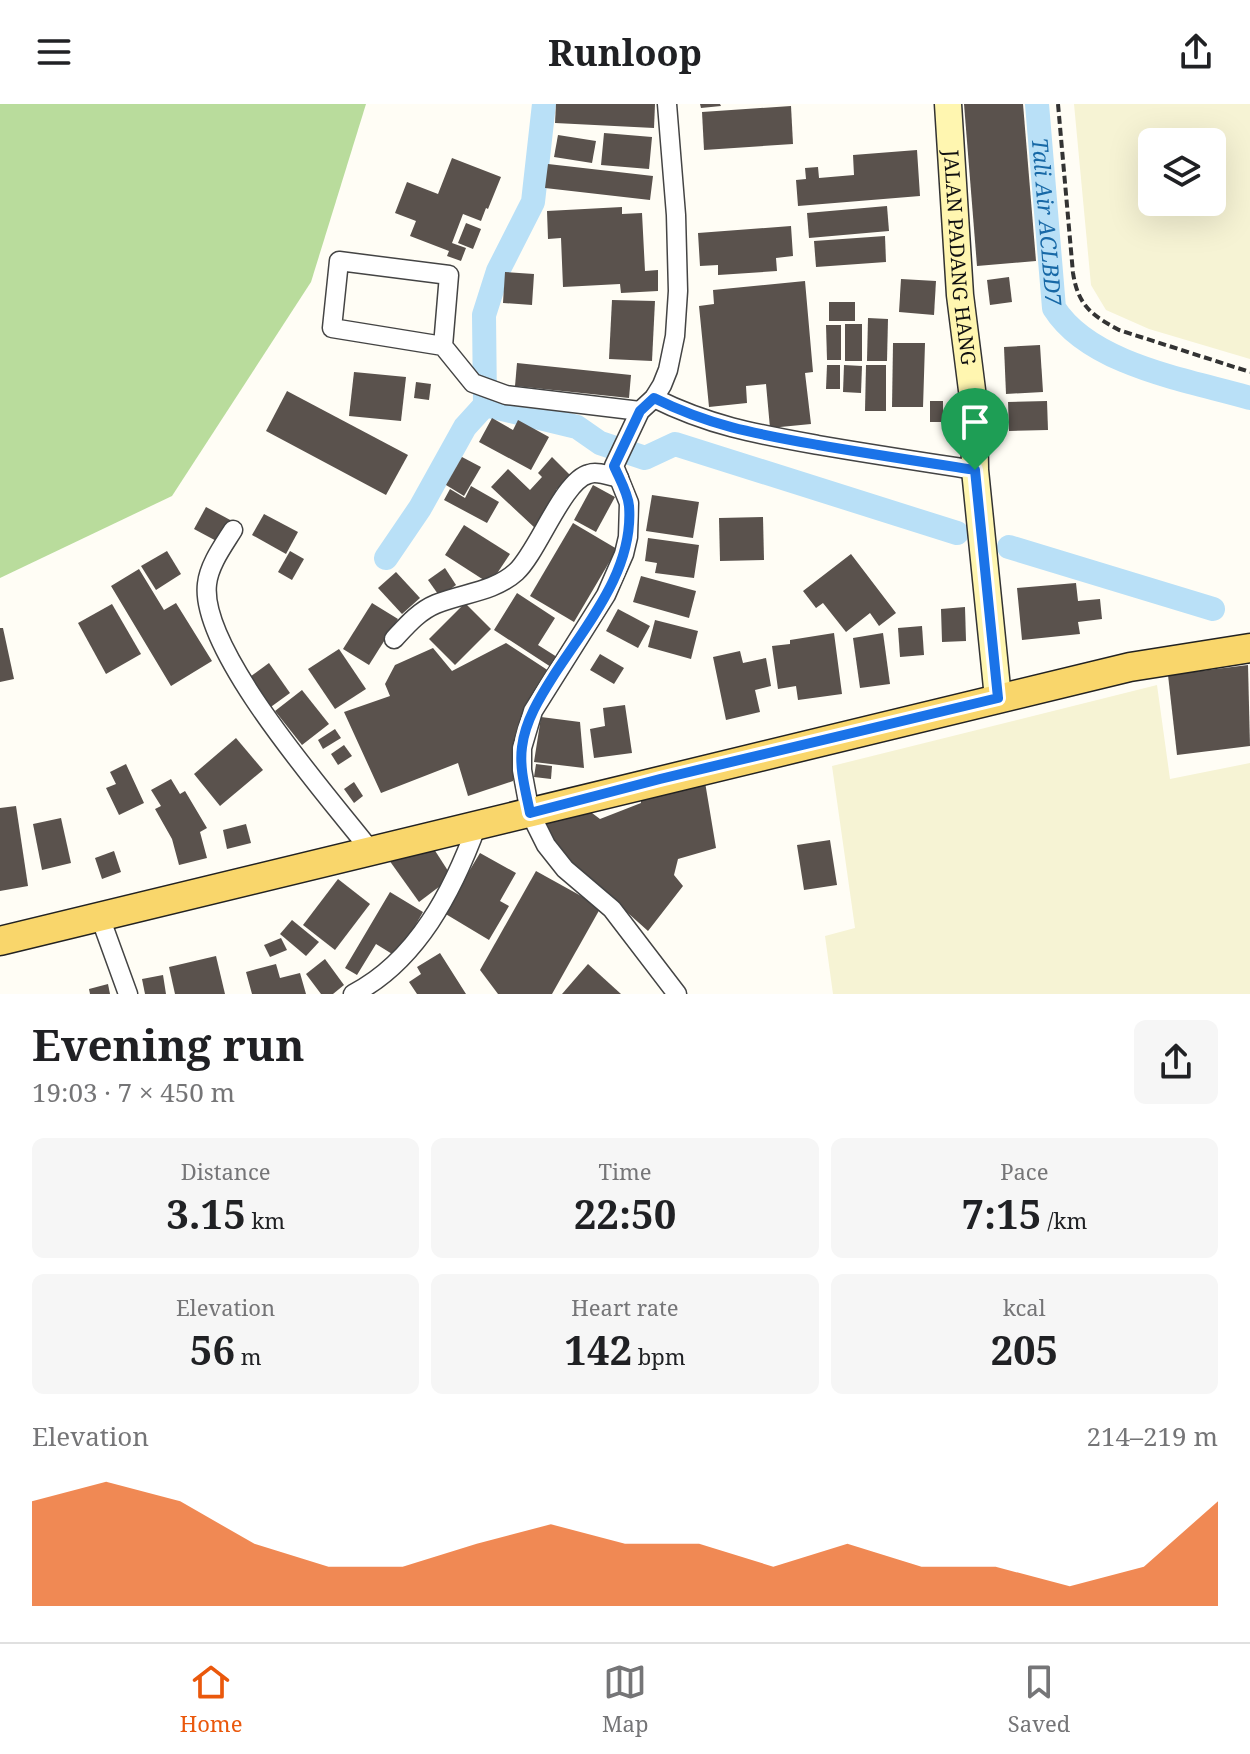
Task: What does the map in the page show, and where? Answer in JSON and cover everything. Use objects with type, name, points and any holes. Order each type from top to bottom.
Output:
[{"type":"main road","name":"JALAN PADANG HANG","points":[[948,104],[960,295],[974,406],[976,477],[998,698]]},
{"type":"main road","points":[[0,941],[1130,667],[1250,648]]},
{"type":"street","points":[[667,104],[676,215],[678,291],[675,336],[668,370],[627,443],[616,472],[629,503],[624,554],[606,595],[544,691],[526,730],[522,770],[530,813],[546,845],[565,869],[612,909],[677,994]]},
{"type":"street","points":[[443,346],[449,275],[339,261],[332,328],[443,346],[473,383],[506,395],[647,404],[721,427],[976,477]]},
{"type":"street","points":[[394,639],[421,612],[492,586],[517,571],[529,557],[562,500],[580,478],[591,472],[616,472]]},
{"type":"street","points":[[233,530],[213,564],[207,585],[209,606],[226,654],[246,689],[371,851]]},
{"type":"street","points":[[353,994],[407,954],[457,876],[477,825]]},
{"type":"street","points":[[100,917],[128,994]]},
{"type":"path","points":[[1058,104],[1073,273],[1076,292],[1086,308],[1119,330],[1250,372]]},
{"type":"shaded area","points":[[1074,104],[1250,104],[1250,359],[1149,329],[1106,310],[1091,285]]},
{"type":"shaded area","points":[[1157,685],[1170,779],[1250,763],[1250,994],[833,994],[825,936],[855,928],[832,766]]},
{"type":"green space","points":[[0,104],[366,104],[311,282],[172,496],[0,578]]},
{"type":"building","points":[[556,104],[655,104],[654,128],[555,123]]},
{"type":"building","points":[[700,104],[720,104],[721,106],[701,108]]},
{"type":"building","points":[[964,104],[1023,104],[1036,261],[977,266]]},
{"type":"building","points":[[791,106],[793,144],[704,150],[702,112]]},
{"type":"building","points":[[604,133],[652,137],[649,169],[601,165]]},
{"type":"building","points":[[558,135],[596,141],[592,163],[554,157]]},
{"type":"building","points":[[917,150],[920,196],[798,206],[796,180],[806,179],[805,168],[818,167],[819,178],[854,175],[853,155]]},
{"type":"building","points":[[452,158],[501,177],[481,221],[463,214],[452,243],[466,248],[461,261],[447,256],[449,251],[410,236],[416,221],[395,213],[407,182],[438,194]]},
{"type":"building","points":[[548,164],[653,176],[650,200],[545,188]]},
{"type":"building","points":[[887,206],[889,231],[809,238],[807,213]]},
{"type":"building","points":[[622,207],[622,214],[642,213],[645,271],[658,270],[658,291],[621,293],[620,284],[563,287],[561,238],[548,239],[547,211]]},
{"type":"building","points":[[466,223],[481,229],[473,249],[458,243]]},
{"type":"building","points":[[791,226],[793,256],[776,258],[777,271],[718,275],[718,265],[700,266],[698,233]]},
{"type":"building","points":[[885,236],[886,262],[816,267],[814,241]]},
{"type":"building","points":[[505,272],[534,274],[532,305],[503,303]]},
{"type":"building","points":[[1009,277],[1012,302],[990,305],[987,280]]},
{"type":"building","points":[[901,279],[936,281],[934,315],[899,312]]},
{"type":"building","points":[[805,281],[813,372],[805,373],[811,424],[770,428],[766,384],[746,386],[747,403],[709,407],[699,306],[714,304],[713,290]]},
{"type":"building","points":[[612,300],[655,301],[652,361],[609,359]]},
{"type":"building","points":[[829,302],[855,302],[855,321],[829,321]]},
{"type":"building","points":[[868,318],[888,319],[887,361],[867,361]]},
{"type":"building","points":[[845,324],[862,324],[862,361],[845,361]]},
{"type":"building","points":[[826,325],[841,325],[841,360],[827,360]]},
{"type":"building","points":[[893,343],[925,343],[923,407],[892,407]]},
{"type":"building","points":[[1040,345],[1043,392],[1006,394],[1004,347]]},
{"type":"building","points":[[517,363],[631,375],[629,398],[515,386]]},
{"type":"building","points":[[827,365],[840,365],[840,389],[826,389]]},
{"type":"building","points":[[844,365],[862,366],[861,393],[843,392]]},
{"type":"building","points":[[866,365],[886,365],[886,411],[865,411]]},
{"type":"building","points":[[354,372],[406,377],[401,421],[349,416]]},
{"type":"building","points":[[416,382],[431,384],[429,400],[414,398]]},
{"type":"building","points":[[287,391],[408,455],[386,495],[266,431]]},
{"type":"building","points":[[930,401],[943,401],[943,422],[930,422]]},
{"type":"building","points":[[1047,401],[1048,430],[1009,431],[1008,402]]},
{"type":"building","points":[[492,418],[513,430],[518,420],[549,437],[531,470],[479,442]]},
{"type":"building","points":[[462,457],[481,467],[464,496],[446,485]]},
{"type":"building","points":[[552,457],[570,475],[556,490],[560,494],[535,528],[491,487],[508,469],[530,490],[542,477],[538,473]]},
{"type":"building","points":[[593,485],[615,497],[596,532],[574,520]]},
{"type":"building","points":[[471,486],[499,502],[487,523],[444,500],[450,489],[465,498]]},
{"type":"building","points":[[652,495],[699,502],[693,538],[646,531]]},
{"type":"building","points":[[206,507],[234,522],[222,544],[194,529]]},
{"type":"building","points":[[264,514],[298,532],[286,554],[252,535]]},
{"type":"building","points":[[763,517],[764,560],[720,561],[719,518]]},
{"type":"building","points":[[573,523],[617,549],[574,622],[530,596]]},
{"type":"building","points":[[464,525],[510,554],[490,584],[445,555]]},
{"type":"building","points":[[648,538],[699,545],[694,578],[655,573],[657,563],[645,561]]},
{"type":"building","points":[[167,551],[181,574],[156,590],[141,566]]},
{"type":"building","points":[[290,551],[304,559],[292,580],[278,572]]},
{"type":"building","points":[[851,554],[896,613],[879,626],[870,613],[846,632],[823,603],[816,608],[803,591]]},
{"type":"building","points":[[445,568],[456,585],[440,597],[428,580]]},
{"type":"building","points":[[139,569],[164,610],[176,603],[212,661],[171,686],[111,586]]},
{"type":"building","points":[[396,572],[420,598],[402,614],[378,588]]},
{"type":"building","points":[[641,576],[696,591],[689,618],[633,602]]},
{"type":"building","points":[[1076,583],[1078,601],[1100,599],[1102,619],[1078,622],[1080,634],[1022,640],[1017,588]]},
{"type":"building","points":[[517,593],[555,618],[538,645],[557,657],[551,667],[494,630]]},
{"type":"building","points":[[372,603],[398,619],[369,665],[343,649]]},
{"type":"building","points":[[465,603],[491,629],[455,665],[429,639]]},
{"type":"building","points":[[112,604],[141,654],[106,674],[78,623]]},
{"type":"building","points":[[965,607],[966,641],[942,642],[941,609]]},
{"type":"building","points":[[618,609],[650,626],[638,648],[606,631]]},
{"type":"building","points":[[655,620],[698,631],[691,659],[648,647]]},
{"type":"building","points":[[922,626],[924,655],[900,657],[898,628]]},
{"type":"building","points":[[0,628],[3,628],[14,679],[0,682]]},
{"type":"building","points":[[834,633],[842,694],[798,700],[796,686],[778,689],[772,646]]},
{"type":"building","points":[[883,633],[890,684],[860,688],[853,638]]},
{"type":"building","points":[[506,643],[549,671],[518,731],[513,755],[513,781],[468,796],[458,763],[381,793],[344,712],[390,696],[385,684],[395,665],[433,648],[452,671]]},
{"type":"building","points":[[339,649],[366,689],[335,709],[308,669]]},
{"type":"building","points":[[740,651],[743,663],[766,658],[771,686],[755,690],[760,712],[726,720],[713,657]]},
{"type":"building","points":[[600,654],[624,668],[614,684],[590,670]]},
{"type":"building","points":[[269,663],[290,693],[268,709],[247,679]]},
{"type":"building","points":[[1248,665],[1250,746],[1177,755],[1168,675]]},
{"type":"building","points":[[302,690],[329,724],[302,745],[275,711]]},
{"type":"building","points":[[625,705],[632,753],[594,758],[590,729],[605,726],[603,708]]},
{"type":"building","points":[[541,717],[580,722],[584,768],[534,762]]},
{"type":"building","points":[[335,729],[341,738],[323,749],[318,740]]},
{"type":"building","points":[[236,738],[263,770],[220,806],[194,774]]},
{"type":"building","points":[[344,745],[352,756],[338,765],[331,754]]},
{"type":"building","points":[[126,764],[144,803],[119,815],[106,788],[116,784],[110,772]]},
{"type":"building","points":[[536,764],[552,766],[551,779],[534,777]]},
{"type":"building","points":[[171,779],[180,794],[185,791],[207,828],[200,832],[207,858],[179,865],[172,839],[155,809],[161,806],[151,790]]},
{"type":"building","points":[[354,782],[363,796],[354,803],[344,789]]},
{"type":"building","points":[[705,782],[716,848],[678,859],[674,875],[683,886],[648,931],[553,846],[541,820],[584,807],[600,819],[641,803],[641,790]]},
{"type":"building","points":[[16,806],[28,886],[0,891],[0,808]]},
{"type":"building","points":[[61,818],[71,863],[42,870],[33,824]]},
{"type":"building","points":[[246,824],[251,843],[227,849],[223,830]]},
{"type":"building","points":[[830,840],[837,885],[804,890],[797,845]]},
{"type":"building","points":[[432,846],[452,877],[419,902],[389,860]]},
{"type":"building","points":[[114,851],[121,872],[102,879],[95,858]]},
{"type":"building","points":[[480,853],[516,873],[500,901],[509,906],[489,940],[444,913]]},
{"type":"building","points":[[536,871],[601,907],[552,994],[498,994],[480,970]]},
{"type":"building","points":[[338,879],[370,904],[335,950],[303,925]]},
{"type":"building","points":[[390,892],[423,912],[397,957],[376,944],[357,975],[345,968]]},
{"type":"building","points":[[292,920],[319,942],[306,956],[280,934]]},
{"type":"building","points":[[281,938],[287,950],[270,957],[264,945]]},
{"type":"building","points":[[440,953],[466,994],[417,994],[409,982],[421,974],[417,967]]},
{"type":"building","points":[[216,956],[225,994],[175,994],[169,967]]},
{"type":"building","points":[[325,959],[344,985],[333,994],[321,994],[306,974]]},
{"type":"building","points":[[276,964],[280,978],[300,973],[306,994],[252,994],[246,972]]},
{"type":"building","points":[[588,964],[621,994],[562,994]]},
{"type":"building","points":[[163,975],[166,994],[145,994],[142,979]]},
{"type":"building","points":[[108,984],[110,994],[90,994],[89,989]]},
{"type":"waterway","points":[[386,558],[420,508],[465,427],[485,405],[484,315],[498,271],[533,202],[544,104]]},
{"type":"waterway","name":"Tali Air ACLBD7","points":[[1037,104],[1054,308],[1070,327],[1091,344],[1115,357],[1170,377],[1250,398]]},
{"type":"waterway","points":[[485,405],[577,427],[600,443],[645,458],[675,444],[957,533]]},
{"type":"waterway","points":[[1009,547],[1213,609]]},
{"type":"route","points":[[654,398],[689,416],[721,427],[975,470],[998,698],[530,813],[522,770],[526,730],[544,691],[606,595],[624,554],[629,503],[614,466],[640,411],[654,398]]}]
